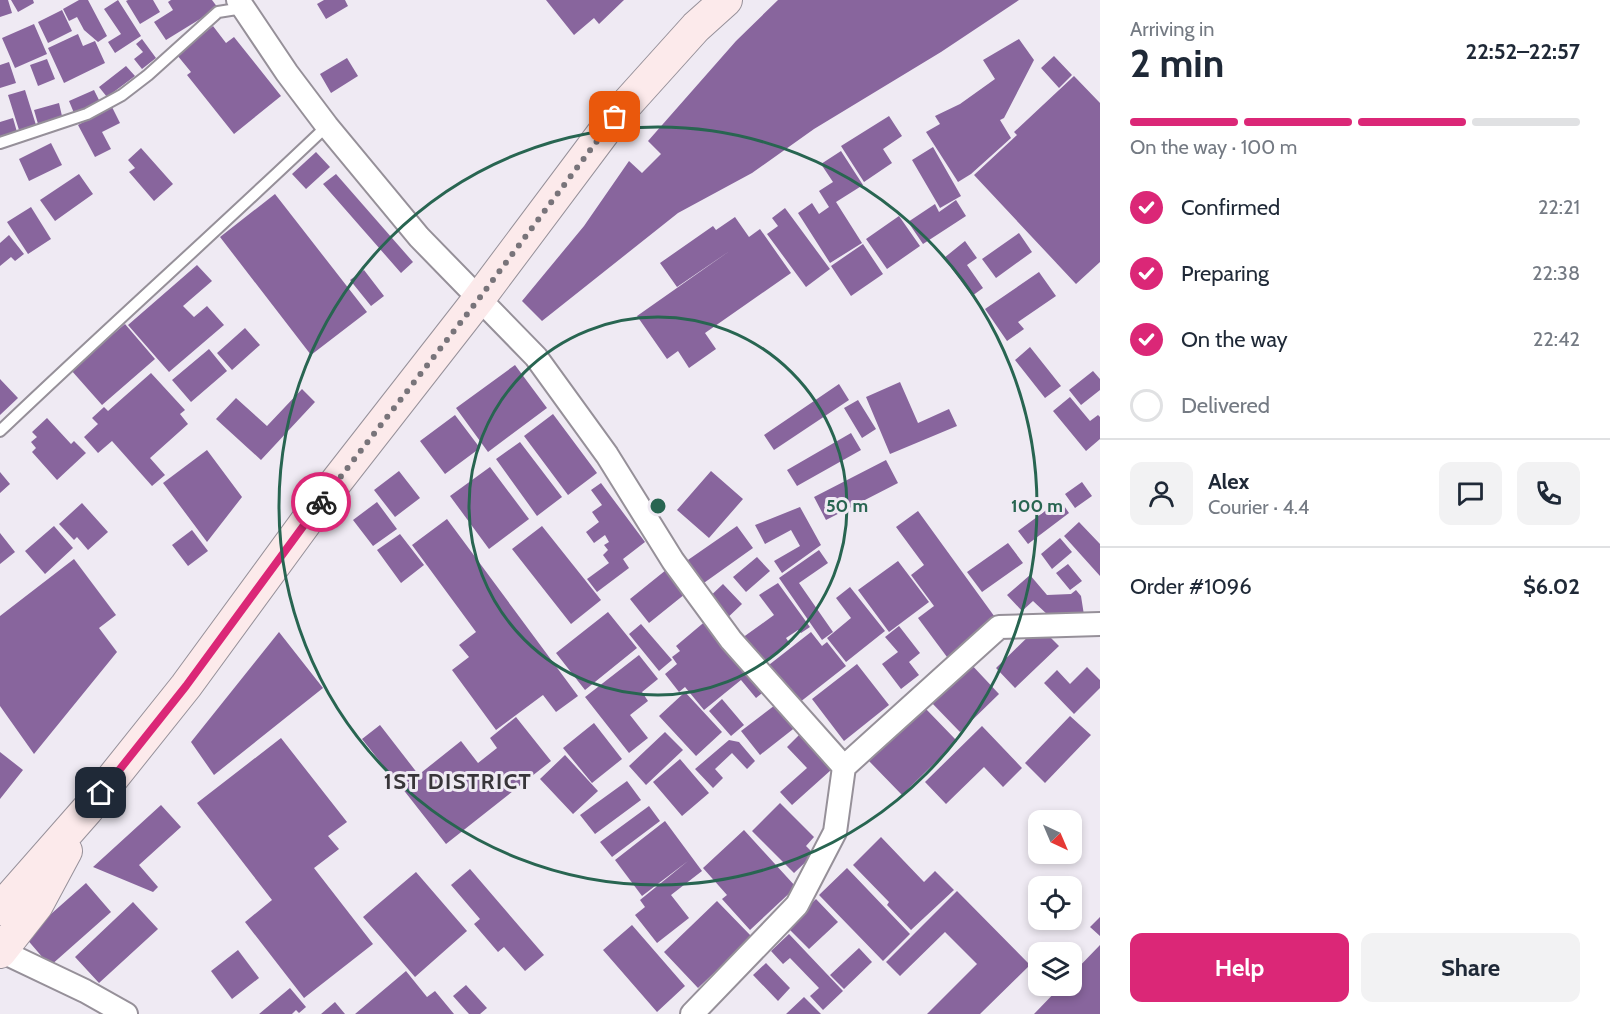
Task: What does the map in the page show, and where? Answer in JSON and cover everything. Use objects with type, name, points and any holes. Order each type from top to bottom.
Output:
[{"type":"main road","points":[[0,909],[87,810],[186,686],[322,500],[478,300],[615,117],[696,27],[726,0]]},
{"type":"main road","points":[[0,951],[37,904],[87,810]]},
{"type":"street","points":[[241,4],[287,73],[327,126],[419,237],[536,357],[607,455],[672,561],[731,640],[844,767]]},
{"type":"street","points":[[692,1014],[797,905],[835,832],[844,767],[999,627],[1100,624]]},
{"type":"street","points":[[0,951],[86,991],[126,1014]]},
{"type":"lane","points":[[0,143],[87,114],[122,95],[148,75],[218,12],[241,4]]},
{"type":"lane","points":[[0,431],[100,335],[254,196],[327,126]]},
{"type":"building","points":[[0,0],[8,0],[12,13],[0,17]]},
{"type":"building","points":[[11,0],[33,0],[34,3],[18,12]]},
{"type":"building","points":[[79,0],[88,0],[107,36],[98,42],[84,30],[77,17],[69,21],[63,9]]},
{"type":"building","points":[[118,0],[141,36],[115,53],[108,42],[121,34],[104,9]]},
{"type":"building","points":[[153,0],[160,12],[140,24],[126,1]]},
{"type":"building","points":[[171,0],[212,0],[218,8],[166,40],[154,22],[173,10],[168,2]]},
{"type":"building","points":[[324,0],[345,0],[348,6],[326,19],[317,4]]},
{"type":"building","points":[[546,0],[624,0],[599,24],[594,18],[574,35]]},
{"type":"building","points":[[778,0],[1019,0],[941,52],[814,129],[752,173],[678,213],[542,321],[522,301],[584,226],[629,161],[642,173],[661,154],[648,141],[736,41]]},
{"type":"building","points":[[62,10],[72,31],[48,43],[38,22]]},
{"type":"building","points":[[34,24],[47,54],[15,68],[2,38]]},
{"type":"building","points":[[213,26],[226,43],[234,37],[281,96],[234,134],[187,75],[191,72],[177,55]]},
{"type":"building","points":[[78,34],[83,46],[95,41],[105,63],[64,83],[48,48]]},
{"type":"building","points":[[142,39],[156,58],[142,69],[134,59],[143,52],[136,44]]},
{"type":"building","points":[[1019,39],[1034,60],[1004,118],[1000,120],[1011,138],[971,174],[958,182],[926,132],[940,124],[935,116],[960,104],[995,79],[983,60]]},
{"type":"building","points":[[1054,56],[1072,75],[1059,88],[1041,68]]},
{"type":"building","points":[[347,58],[358,76],[331,93],[320,74]]},
{"type":"building","points":[[47,59],[55,79],[38,86],[30,65]]},
{"type":"building","points":[[9,62],[16,83],[0,88],[0,65]]},
{"type":"building","points":[[126,66],[135,76],[107,97],[99,87]]},
{"type":"building","points":[[1074,76],[1100,103],[1100,262],[1076,284],[974,175],[1017,135],[1014,132]]},
{"type":"building","points":[[25,90],[36,125],[19,130],[8,95]]},
{"type":"building","points":[[94,90],[100,102],[74,113],[69,101]]},
{"type":"building","points":[[59,103],[62,116],[38,124],[34,110]]},
{"type":"building","points":[[112,107],[120,123],[102,132],[111,149],[95,157],[78,125]]},
{"type":"building","points":[[889,116],[902,136],[883,149],[892,163],[864,182],[841,146]]},
{"type":"building","points":[[13,118],[17,132],[0,137],[0,122]]},
{"type":"building","points":[[51,143],[62,165],[29,181],[19,159]]},
{"type":"building","points":[[933,147],[961,196],[940,208],[912,160]]},
{"type":"building","points":[[141,148],[173,184],[154,201],[129,172],[135,168],[128,160]]},
{"type":"building","points":[[841,151],[863,185],[836,202],[862,243],[830,263],[798,213],[812,203],[819,214],[829,207],[819,191],[833,182],[821,164]]},
{"type":"building","points":[[316,152],[330,167],[306,189],[292,174]]},
{"type":"building","points":[[79,174],[93,194],[55,221],[40,200]]},
{"type":"building","points":[[336,174],[413,262],[401,273],[323,184]]},
{"type":"building","points":[[275,194],[367,312],[311,355],[220,237]]},
{"type":"building","points":[[956,200],[966,216],[923,244],[908,222],[935,204],[939,212]]},
{"type":"building","points":[[31,207],[51,239],[28,254],[7,222]]},
{"type":"building","points":[[785,208],[830,269],[806,287],[767,234],[778,226],[772,218]]},
{"type":"building","points":[[899,216],[920,246],[887,269],[866,239]]},
{"type":"building","points":[[735,217],[749,237],[760,229],[791,273],[705,333],[716,349],[689,368],[678,351],[667,359],[637,316],[731,250],[677,287],[660,263],[713,226],[716,230]]},
{"type":"building","points":[[1019,233],[1032,252],[996,278],[982,259]]},
{"type":"building","points":[[9,235],[24,254],[15,261],[11,257],[0,266],[0,243]]},
{"type":"building","points":[[965,241],[977,258],[967,265],[983,288],[972,296],[944,258]]},
{"type":"building","points":[[863,244],[883,274],[851,296],[831,266]]},
{"type":"building","points":[[197,265],[212,281],[183,306],[194,317],[207,306],[224,325],[169,372],[128,325]]},
{"type":"building","points":[[364,270],[384,296],[371,306],[350,280]]},
{"type":"building","points":[[1039,272],[1056,296],[1018,322],[1024,329],[1007,341],[985,309]]},
{"type":"building","points":[[125,324],[155,359],[102,405],[71,370]]},
{"type":"building","points":[[245,328],[260,345],[232,370],[217,353]]},
{"type":"building","points":[[1030,347],[1061,386],[1045,398],[1015,360]]},
{"type":"building","points":[[209,349],[227,371],[191,402],[172,380]]},
{"type":"building","points":[[515,365],[547,408],[488,452],[456,408]]},
{"type":"building","points":[[1093,371],[1100,379],[1100,390],[1081,405],[1069,390]]},
{"type":"building","points":[[151,373],[185,410],[180,414],[188,424],[150,458],[165,475],[152,486],[112,441],[98,453],[84,437],[98,424],[92,418],[104,407],[108,411]]},
{"type":"building","points":[[0,379],[18,398],[0,415]]},
{"type":"building","points":[[900,382],[918,423],[949,409],[957,426],[890,454],[866,397]]},
{"type":"building","points":[[839,384],[849,400],[774,450],[764,435]]},
{"type":"building","points":[[302,389],[315,402],[261,460],[216,419],[236,398],[267,426]]},
{"type":"building","points":[[1070,397],[1090,421],[1098,415],[1100,417],[1100,439],[1086,451],[1053,411]]},
{"type":"building","points":[[858,400],[876,429],[862,438],[844,408]]},
{"type":"building","points":[[553,414],[597,473],[568,495],[524,436]]},
{"type":"building","points":[[455,415],[480,448],[445,474],[420,441]]},
{"type":"building","points":[[47,418],[71,444],[74,441],[86,453],[57,480],[32,452],[36,448],[31,442],[37,437],[32,432]]},
{"type":"building","points":[[851,433],[861,450],[797,486],[787,470]]},
{"type":"building","points":[[520,442],[562,497],[537,516],[496,459]]},
{"type":"building","points":[[207,450],[242,497],[207,542],[163,483]]},
{"type":"building","points":[[886,460],[898,483],[826,520],[814,497]]},
{"type":"building","points":[[490,467],[529,519],[489,549],[450,496]]},
{"type":"building","points":[[399,471],[420,498],[395,517],[374,490]]},
{"type":"building","points":[[711,471],[743,499],[709,538],[677,510]]},
{"type":"building","points":[[0,472],[10,484],[0,493]]},
{"type":"building","points":[[1082,482],[1092,496],[1075,508],[1065,494]]},
{"type":"building","points":[[601,483],[645,542],[623,559],[629,568],[597,592],[587,579],[609,563],[603,555],[608,550],[604,545],[609,542],[605,535],[594,543],[586,532],[599,522],[592,512],[602,505],[591,490]]},
{"type":"building","points":[[1060,500],[1069,513],[1028,544],[1018,531]]},
{"type":"building","points":[[377,502],[397,529],[373,546],[353,520]]},
{"type":"building","points":[[82,503],[108,532],[88,550],[77,537],[74,540],[59,524]]},
{"type":"building","points":[[800,507],[821,545],[782,573],[774,561],[800,546],[791,530],[765,544],[755,525]]},
{"type":"building","points":[[918,511],[997,620],[947,657],[918,618],[934,606],[911,575],[924,565],[896,527]]},
{"type":"building","points":[[447,519],[578,696],[556,712],[543,695],[496,730],[452,670],[469,657],[459,645],[476,632],[412,545]]},
{"type":"building","points":[[1079,522],[1100,544],[1100,576],[1064,536]]},
{"type":"building","points":[[54,526],[73,548],[45,574],[25,551]]},
{"type":"building","points":[[542,526],[601,600],[571,624],[512,549]]},
{"type":"building","points":[[737,526],[753,548],[701,585],[685,562]]},
{"type":"building","points":[[192,530],[208,551],[188,566],[172,545]]},
{"type":"building","points":[[0,533],[15,552],[0,564]]},
{"type":"building","points":[[400,534],[424,565],[401,583],[377,550]]},
{"type":"building","points":[[1060,538],[1072,552],[1052,569],[1041,554]]},
{"type":"building","points":[[1008,543],[1023,563],[982,592],[967,572]]},
{"type":"building","points":[[819,550],[828,563],[799,583],[833,632],[822,640],[779,578]]},
{"type":"building","points":[[757,557],[770,571],[746,592],[733,577]]},
{"type":"building","points":[[74,559],[116,615],[99,628],[117,652],[34,754],[0,706],[0,616]]},
{"type":"building","points":[[898,561],[929,602],[889,632],[858,590]]},
{"type":"building","points":[[1068,564],[1082,581],[1070,590],[1056,573]]},
{"type":"building","points":[[666,570],[685,594],[649,623],[630,599]]},
{"type":"building","points":[[1030,575],[1047,595],[1071,594],[1076,590],[1081,596],[1084,615],[1049,616],[1033,601],[1022,611],[1007,595]]},
{"type":"building","points":[[778,583],[810,627],[801,633],[798,630],[786,638],[790,644],[761,664],[742,638],[774,615],[759,595]]},
{"type":"building","points":[[723,584],[742,604],[723,622],[704,602]]},
{"type":"building","points":[[850,587],[885,631],[846,662],[827,638],[851,618],[836,598]]},
{"type":"building","points":[[608,612],[637,648],[585,690],[556,653]]},
{"type":"building","points":[[708,619],[766,690],[756,698],[741,680],[704,710],[685,687],[679,692],[665,674],[677,664],[672,657],[680,651],[676,646]]},
{"type":"building","points":[[641,624],[672,660],[659,671],[629,634]]},
{"type":"building","points":[[899,626],[920,653],[909,662],[919,675],[901,689],[882,664],[898,652],[885,637]]},
{"type":"building","points":[[1039,626],[1059,646],[1015,688],[996,668]]},
{"type":"building","points":[[279,632],[323,688],[214,775],[191,742]]},
{"type":"building","points":[[811,632],[822,646],[827,642],[846,666],[795,706],[765,668]]},
{"type":"building","points":[[639,655],[658,679],[642,692],[648,701],[630,715],[648,738],[629,753],[585,697]]},
{"type":"building","points":[[969,662],[999,694],[960,732],[929,700]]},
{"type":"building","points":[[857,664],[889,705],[844,741],[812,699]]},
{"type":"building","points":[[1087,667],[1100,680],[1100,688],[1074,714],[1044,683],[1057,670],[1070,684]]},
{"type":"building","points":[[685,692],[722,732],[696,756],[659,716]]},
{"type":"building","points":[[722,699],[744,725],[731,736],[709,711]]},
{"type":"building","points":[[779,702],[797,726],[760,755],[741,731]]},
{"type":"building","points":[[925,708],[957,741],[902,795],[869,761]]},
{"type":"building","points":[[1070,716],[1091,735],[1045,783],[1025,763]]},
{"type":"building","points":[[516,717],[551,761],[446,844],[402,788],[461,741],[478,763],[497,748],[490,738]]},
{"type":"building","points":[[594,723],[622,759],[592,783],[563,748]]},
{"type":"building","points":[[380,725],[418,774],[401,788],[362,739]]},
{"type":"building","points":[[982,726],[1022,768],[1003,787],[984,767],[946,804],[925,782]]},
{"type":"building","points":[[665,732],[683,750],[646,785],[629,766]]},
{"type":"building","points":[[799,735],[831,770],[792,805],[780,792],[807,768],[787,747]]},
{"type":"building","points":[[281,738],[347,822],[328,836],[339,849],[314,868],[373,944],[304,998],[245,922],[272,900],[197,803]]},
{"type":"building","points":[[729,740],[739,742],[755,761],[747,769],[732,753],[715,769],[723,778],[713,788],[695,769]]},
{"type":"building","points":[[0,752],[23,770],[0,799]]},
{"type":"building","points":[[565,755],[598,791],[573,814],[540,779]]},
{"type":"building","points":[[680,759],[709,793],[682,816],[653,782]]},
{"type":"building","points":[[627,781],[641,800],[595,834],[580,815]]},
{"type":"building","points":[[780,803],[814,837],[806,846],[814,854],[794,873],[752,831]]},
{"type":"building","points":[[161,805],[181,827],[139,865],[158,887],[153,892],[93,867]]},
{"type":"building","points":[[649,806],[660,821],[612,857],[600,842]]},
{"type":"building","points":[[665,821],[702,871],[671,895],[689,918],[657,943],[635,915],[645,907],[640,900],[688,861],[642,896],[615,860]]},
{"type":"building","points":[[744,830],[796,887],[750,930],[722,899],[727,895],[703,868]]},
{"type":"building","points":[[881,837],[924,882],[935,871],[954,890],[911,930],[887,905],[889,902],[853,865]]},
{"type":"building","points":[[847,868],[910,934],[883,961],[819,895]]},
{"type":"building","points":[[470,869],[544,955],[525,971],[504,947],[498,952],[474,924],[480,919],[451,885]]},
{"type":"building","points":[[416,872],[467,931],[415,977],[363,917]]},
{"type":"building","points":[[86,883],[111,912],[50,966],[25,937]]},
{"type":"building","points":[[957,891],[1028,963],[1028,967],[980,1014],[927,1014],[977,964],[945,932],[900,976],[886,962]]},
{"type":"building","points":[[816,899],[838,922],[809,949],[787,927]]},
{"type":"building","points":[[717,901],[752,937],[698,988],[664,952]]},
{"type":"building","points":[[133,902],[158,929],[99,983],[75,957]]},
{"type":"building","points":[[1100,917],[1100,936],[1090,927]]},
{"type":"building","points":[[632,925],[685,986],[657,1012],[603,950]]},
{"type":"building","points":[[789,934],[843,991],[823,1010],[810,996],[819,988],[790,958],[783,964],[771,951]]},
{"type":"building","points":[[1100,945],[1100,1014],[1034,1014],[1051,996],[1082,996],[1082,964]]},
{"type":"building","points":[[859,948],[872,962],[844,989],[830,975]]},
{"type":"building","points":[[238,950],[259,978],[232,999],[211,971]]},
{"type":"building","points":[[766,963],[790,988],[778,1001],[753,975]]},
{"type":"building","points":[[406,971],[427,997],[435,991],[454,1014],[355,1014]]},
{"type":"building","points":[[466,985],[487,1008],[480,1014],[469,1014],[453,996]]},
{"type":"building","points":[[290,988],[306,1007],[299,1013],[296,1010],[292,1014],[259,1014]]},
{"type":"building","points":[[804,997],[821,1014],[786,1014]]},
{"type":"building","points":[[335,1002],[345,1014],[321,1014]]},
{"type":"way so far","points":[[321,502],[478,300],[615,117]]},
{"type":"district","name":"1ST DISTRICT","points":[[458,781]]},
{"type":"route","points":[[101,793],[186,686],[321,502]]}]
